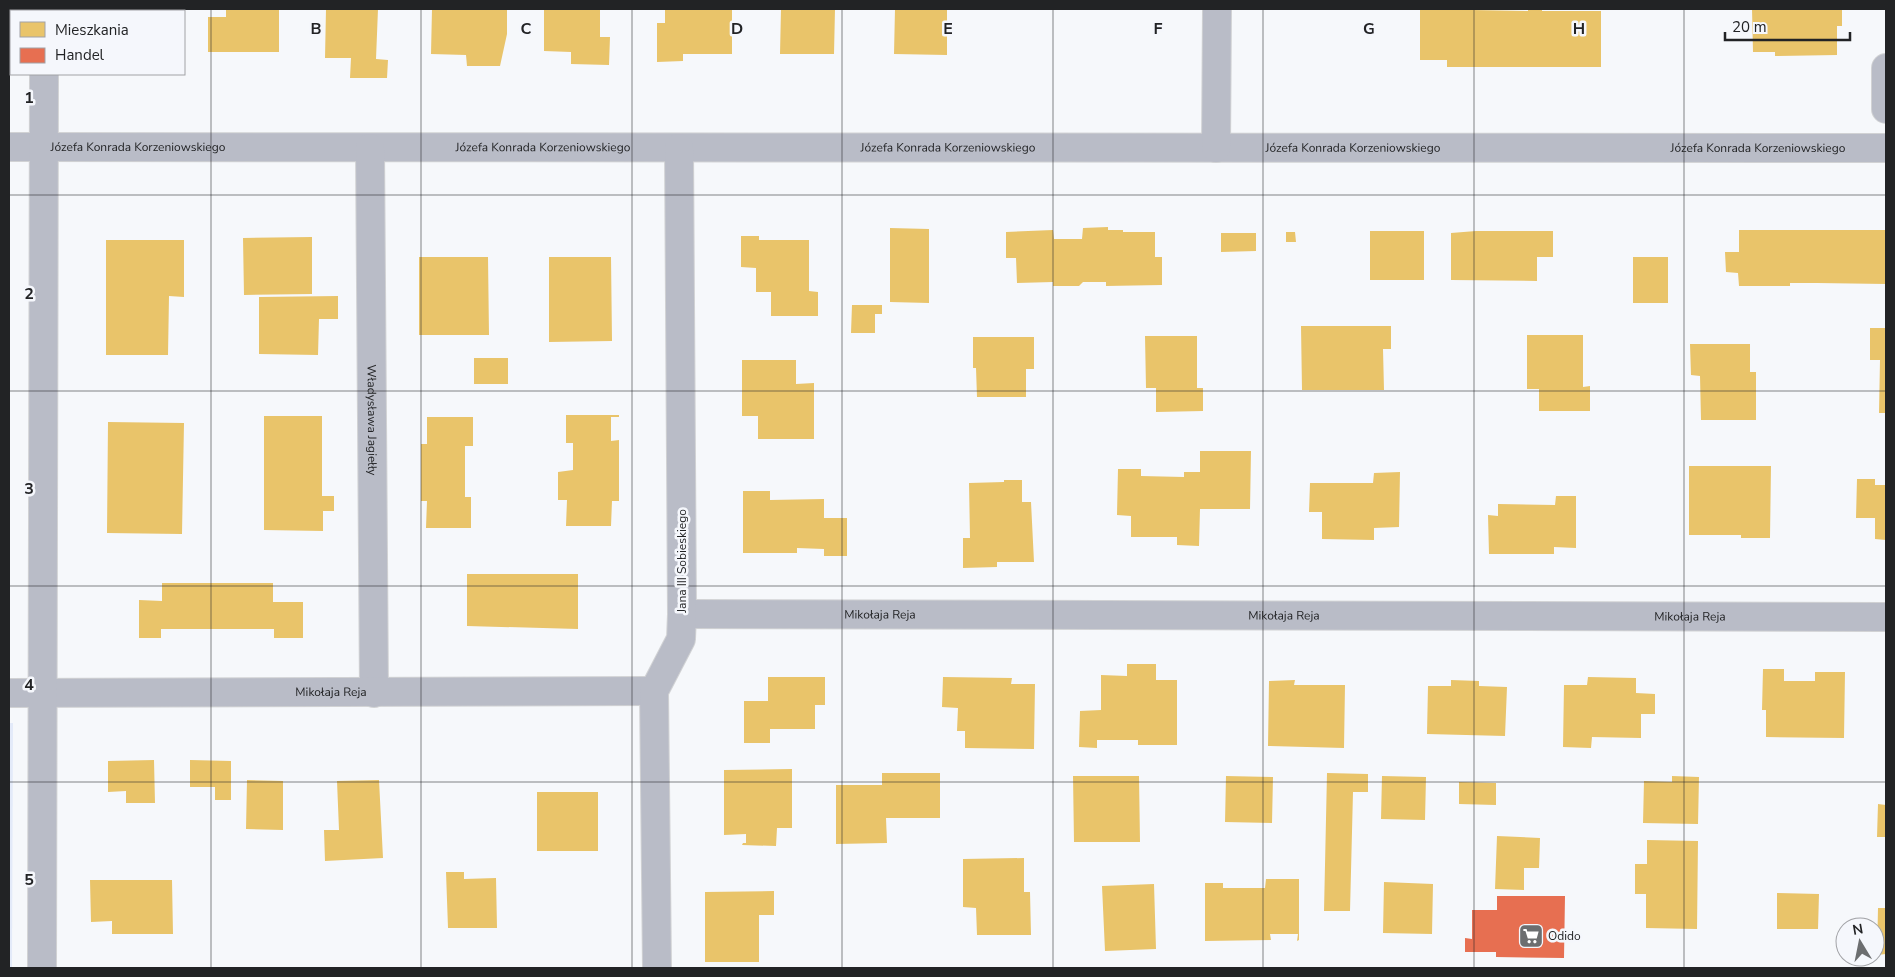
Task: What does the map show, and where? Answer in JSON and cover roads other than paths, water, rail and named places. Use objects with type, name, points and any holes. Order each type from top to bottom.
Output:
[{"type":"street","points":[[1216,148],[1218,9]]},
{"type":"street","points":[[1886,68],[1886,109]]},
{"type":"street","points":[[42,968],[44,75]]},
{"type":"street","name":"Józefa Konrada Korzeniowskiego","points":[[9,148],[1886,148]]},
{"type":"street","name":"Władysława Jagiełły","points":[[370,148],[374,693]]},
{"type":"street","name":"Jana III Sobieskiego","points":[[657,968],[654,691],[681,639],[682,614],[679,148]]},
{"type":"street","name":"Mikołaja Reja","points":[[682,614],[1886,617]]},
{"type":"street","name":"Mikołaja Reja","points":[[9,693],[654,691]]},
{"type":"place","name":"Odido","points":[[1531,936]]}]
